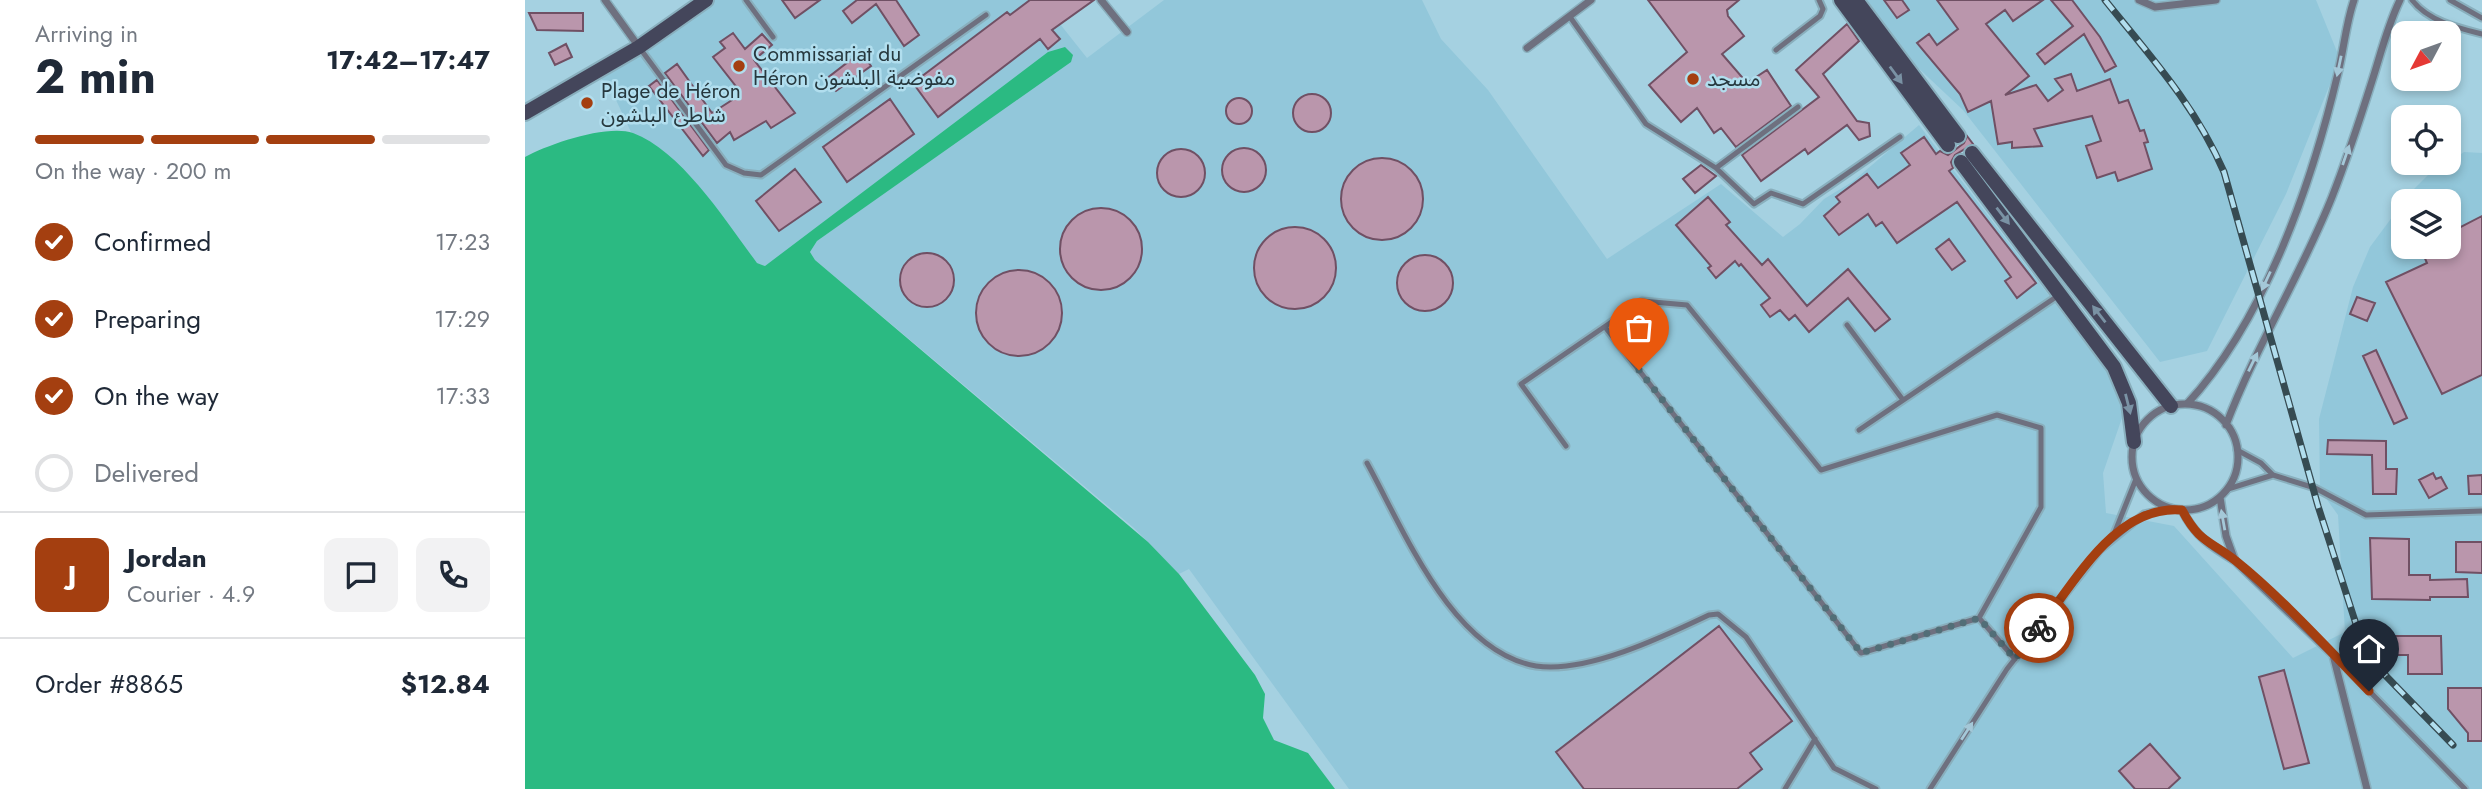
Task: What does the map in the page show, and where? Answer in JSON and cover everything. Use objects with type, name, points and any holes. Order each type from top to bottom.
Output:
[{"type":"main road","points":[[525,113],[639,47],[706,0]]},
{"type":"main road","points":[[1841,0],[1875,36],[1953,141]]},
{"type":"main road","points":[[1856,0],[1875,36]]},
{"type":"main road","points":[[2134,442],[2123,384],[2103,350],[1966,158],[2171,406]]},
{"type":"street","points":[[605,0],[639,47]]},
{"type":"street","points":[[1101,0],[1127,33]]},
{"type":"street","points":[[1527,48],[1591,0]]},
{"type":"street","points":[[2139,0],[2155,6],[2216,0]]},
{"type":"street","points":[[2187,404],[2235,337],[2275,262],[2310,172],[2338,73],[2354,0]]},
{"type":"street","points":[[2226,425],[2240,389],[2299,273],[2332,196],[2373,78],[2388,24],[2400,0]]},
{"type":"street","points":[[2187,404],[2202,407],[2226,425],[2237,450],[2234,477],[2220,498],[2202,507],[2182,510],[2171,508],[2150,497],[2136,479],[2132,455],[2134,442],[2148,419],[2171,406],[2187,404]]},
{"type":"street","points":[[2220,498],[2226,536],[2235,561]]},
{"type":"street","points":[[2182,510],[2193,530],[2207,544],[2235,561],[2333,655],[2367,789]]},
{"type":"lane","points":[[746,0],[773,37]]},
{"type":"lane","points":[[1776,50],[1819,16],[1823,9],[1819,0]]},
{"type":"lane","points":[[2412,0],[2417,7],[2442,21],[2482,34]]},
{"type":"lane","points":[[2450,0],[2482,18]]},
{"type":"lane","points":[[639,47],[726,165],[761,175],[986,15]]},
{"type":"lane","points":[[1570,17],[1646,124],[1716,168],[1754,204],[1771,193],[1803,204],[1900,137]]},
{"type":"lane","points":[[1716,168],[1798,107]]},
{"type":"lane","points":[[1859,430],[2062,293]]},
{"type":"lane","points":[[1566,446],[1521,384],[1642,301],[1687,305],[1821,470],[1997,415],[2041,428],[2041,507],[1979,618],[1861,653],[1605,327]]},
{"type":"lane","points":[[1847,325],[1903,400]]},
{"type":"lane","points":[[2237,450],[2261,463],[2273,475],[2315,488],[2366,515],[2482,511]]},
{"type":"lane","points":[[1367,463],[1447,606],[1487,643],[1537,666],[1589,662],[1651,642],[1709,615],[1718,614],[1746,637],[1835,768],[1876,789]]},
{"type":"lane","points":[[2228,489],[2273,475]]},
{"type":"lane","points":[[2112,537],[2136,479]]},
{"type":"lane","points":[[1930,789],[2015,659],[2112,537],[2144,514],[2171,508]]},
{"type":"lane","points":[[1979,618],[2015,659]]},
{"type":"lane","points":[[2333,655],[2465,789]]},
{"type":"lane","points":[[1785,789],[1815,739]]},
{"type":"shaded area","points":[[707,0],[1041,0],[1087,58],[1164,0],[1422,0],[1441,39],[1488,90],[1607,259],[1721,184],[1783,237],[1824,199],[1852,182],[1919,125],[2108,373],[2124,412],[2103,473],[2106,513],[2174,526],[2293,658],[2345,632],[2338,515],[2320,490],[2319,419],[2353,287],[2370,247],[2391,218],[2391,259],[2461,259],[2461,189],[2414,189],[2428,175],[2461,175],[2461,154],[2482,153],[2482,789],[1349,789],[1189,569],[1179,574],[1134,528],[815,260],[810,252],[817,241],[1074,58],[765,266],[757,263],[695,182],[659,150],[631,132],[609,85],[601,79],[639,47]]},
{"type":"shaded area","points":[[1867,0],[2316,0],[2340,59],[2286,194],[2207,351],[2160,362],[1963,110],[1913,63]]},
{"type":"shaded area","points":[[1065,47],[1073,55],[1071,62],[817,241],[810,252],[815,260],[1148,542],[1179,574],[1255,675],[1265,694],[1263,718],[1274,740],[1308,753],[1335,789],[525,789],[525,157],[548,146],[594,133],[633,133],[651,142],[686,171],[718,209],[757,263],[765,266],[1048,52]]},
{"type":"building","points":[[782,0],[820,0],[795,18]]},
{"type":"building","points":[[857,0],[896,0],[919,35],[904,46],[876,4],[852,23],[843,11]]},
{"type":"building","points":[[1030,0],[1094,0],[1052,30],[1060,39],[1048,49],[1040,39],[938,117],[913,83],[1007,12],[1010,15]]},
{"type":"building","points":[[1648,0],[1739,0],[1727,10],[1728,16],[1744,36],[1722,54],[1747,83],[1767,70],[1791,106],[1736,147],[1721,128],[1714,133],[1697,108],[1681,122],[1649,85],[1687,52]]},
{"type":"building","points":[[1884,0],[1902,0],[1909,10],[1897,18]]},
{"type":"building","points":[[1937,0],[2043,0],[2013,21],[2005,10],[1986,24],[2029,76],[2005,95],[2036,85],[2048,101],[2063,90],[2055,79],[2071,74],[2077,91],[2110,79],[2119,103],[2128,100],[2140,131],[2144,130],[2148,142],[2144,143],[2152,169],[2118,181],[2115,172],[2097,178],[2086,146],[2101,141],[2092,116],[2034,129],[2042,146],[2012,148],[2012,142],[1998,144],[1991,101],[1968,112],[1960,94],[1917,43],[1929,34],[1937,45],[1958,29]]},
{"type":"building","points":[[2051,0],[2072,0],[2100,37],[2116,66],[2105,72],[2084,34],[2045,64],[2037,54],[2073,26]]},
{"type":"building","points":[[529,13],[583,13],[583,31],[537,30]]},
{"type":"building","points":[[1847,24],[1859,41],[1823,74],[1857,121],[1869,123],[1870,136],[1859,140],[1847,125],[1808,154],[1805,149],[1761,181],[1742,155],[1819,97],[1796,70]]},
{"type":"building","points":[[733,33],[745,49],[762,34],[772,45],[754,60],[795,113],[771,128],[766,121],[734,140],[730,132],[717,143],[665,73],[677,64],[712,113],[732,100],[731,93],[738,89],[713,57],[725,48],[720,42]]},
{"type":"building","points":[[566,44],[572,57],[555,65],[549,53]]},
{"type":"building","points":[[861,52],[871,66],[836,91],[826,79]]},
{"type":"building","points":[[657,80],[709,150],[703,156],[649,86]]},
{"type":"building","points":[[1312,94],[1326,99],[1331,113],[1326,127],[1312,132],[1298,127],[1293,113],[1298,99]]},
{"type":"building","points":[[1239,98],[1249,101],[1252,111],[1249,121],[1239,124],[1229,121],[1226,111],[1229,101]]},
{"type":"building","points":[[890,99],[914,134],[847,182],[823,147]]},
{"type":"building","points":[[1967,136],[1973,144],[1955,155],[1951,162],[1953,168],[1949,171],[2036,283],[2017,298],[2005,281],[2011,277],[1957,202],[1897,243],[1882,222],[1876,226],[1868,214],[1839,235],[1824,216],[1840,202],[1836,197],[1867,174],[1878,188],[1910,165],[1901,153],[1924,137],[1936,154],[1940,151],[1948,155],[1964,143]]},
{"type":"building","points":[[1244,148],[1260,154],[1266,170],[1260,186],[1244,192],[1228,186],[1222,170],[1228,154]]},
{"type":"building","points":[[1181,149],[1198,156],[1205,173],[1198,190],[1181,197],[1164,190],[1157,173],[1164,156]]},
{"type":"building","points":[[1382,158],[1398,161],[1411,170],[1420,183],[1423,199],[1420,215],[1411,228],[1398,237],[1382,240],[1366,237],[1353,228],[1344,215],[1341,199],[1344,183],[1353,170],[1366,161]]},
{"type":"building","points":[[1701,165],[1716,176],[1695,193],[1683,179]]},
{"type":"building","points":[[795,169],[821,202],[779,231],[756,201]]},
{"type":"building","points":[[1708,197],[1730,222],[1726,225],[1762,265],[1768,259],[1807,306],[1848,269],[1890,319],[1875,331],[1848,298],[1809,332],[1795,315],[1789,320],[1780,310],[1770,317],[1761,305],[1770,298],[1741,264],[1739,266],[1735,261],[1716,278],[1708,268],[1711,266],[1676,225]]},
{"type":"building","points":[[1101,208],[1117,211],[1130,220],[1139,233],[1142,249],[1139,265],[1130,278],[1117,287],[1101,290],[1085,287],[1072,278],[1063,265],[1060,249],[1063,233],[1072,220],[1085,211]]},
{"type":"building","points":[[2482,216],[2482,375],[2442,394],[2386,282],[2427,263],[2425,259],[2461,259],[2461,227]]},
{"type":"building","points":[[1295,227],[1311,230],[1324,239],[1333,252],[1336,268],[1333,284],[1324,297],[1311,306],[1295,309],[1279,306],[1266,297],[1257,284],[1254,268],[1257,252],[1266,239],[1279,230]]},
{"type":"building","points":[[1949,239],[1965,261],[1952,270],[1936,249]]},
{"type":"building","points":[[927,253],[946,261],[954,280],[946,299],[927,307],[908,299],[900,280],[908,261]]},
{"type":"building","points":[[1425,255],[1436,257],[1445,263],[1451,272],[1451,294],[1445,303],[1436,309],[1425,311],[1414,309],[1405,303],[1399,294],[1397,283],[1399,272],[1405,263],[1414,257]]},
{"type":"building","points":[[1019,270],[1035,274],[1049,283],[1058,297],[1062,313],[1058,329],[1049,343],[1035,352],[1019,356],[1003,352],[989,343],[980,329],[976,313],[980,297],[989,283],[1003,274]]},
{"type":"building","points":[[2357,297],[2375,303],[2367,321],[2350,314]]},
{"type":"building","points":[[2376,350],[2407,418],[2394,424],[2363,356]]},
{"type":"building","points":[[2328,440],[2386,441],[2386,469],[2397,469],[2396,494],[2373,494],[2372,455],[2327,454]]},
{"type":"building","points":[[2433,473],[2436,479],[2441,477],[2447,488],[2429,498],[2419,480]]},
{"type":"building","points":[[2482,475],[2482,494],[2469,494],[2468,476]]},
{"type":"building","points":[[2370,538],[2409,539],[2409,575],[2430,575],[2430,580],[2467,579],[2468,597],[2430,597],[2430,600],[2372,599]]},
{"type":"building","points":[[2456,542],[2482,542],[2482,573],[2456,572]]},
{"type":"building","points":[[1719,626],[1792,721],[1750,753],[1762,769],[1737,789],[1584,789],[1556,752]]},
{"type":"building","points":[[2390,636],[2441,636],[2442,674],[2408,674],[2408,655],[2390,655]]},
{"type":"building","points":[[2284,670],[2309,763],[2284,769],[2259,677]]},
{"type":"building","points":[[2448,688],[2482,688],[2482,741],[2468,741],[2468,733],[2448,709]]},
{"type":"building","points":[[2150,744],[2180,778],[2168,789],[2135,789],[2119,771]]},
{"type":"railway","points":[[2105,0],[2185,103],[2224,172],[2318,506],[2356,624],[2386,676],[2453,745]]},
{"type":"way so far","points":[[1639,370],[1861,653],[1979,618],[2015,659],[2039,628]]},
{"type":"place","name":"Commissariat du Héron مفوضية البلشون","points":[[739,66]]},
{"type":"place","name":"مسجد","points":[[1693,79]]},
{"type":"place","name":"Plage de Héron شاطئ البلشون","points":[[587,103]]},
{"type":"route","points":[[2039,628],[2112,537],[2144,514],[2171,508],[2182,510],[2193,530],[2207,544],[2235,561],[2369,691]]}]
